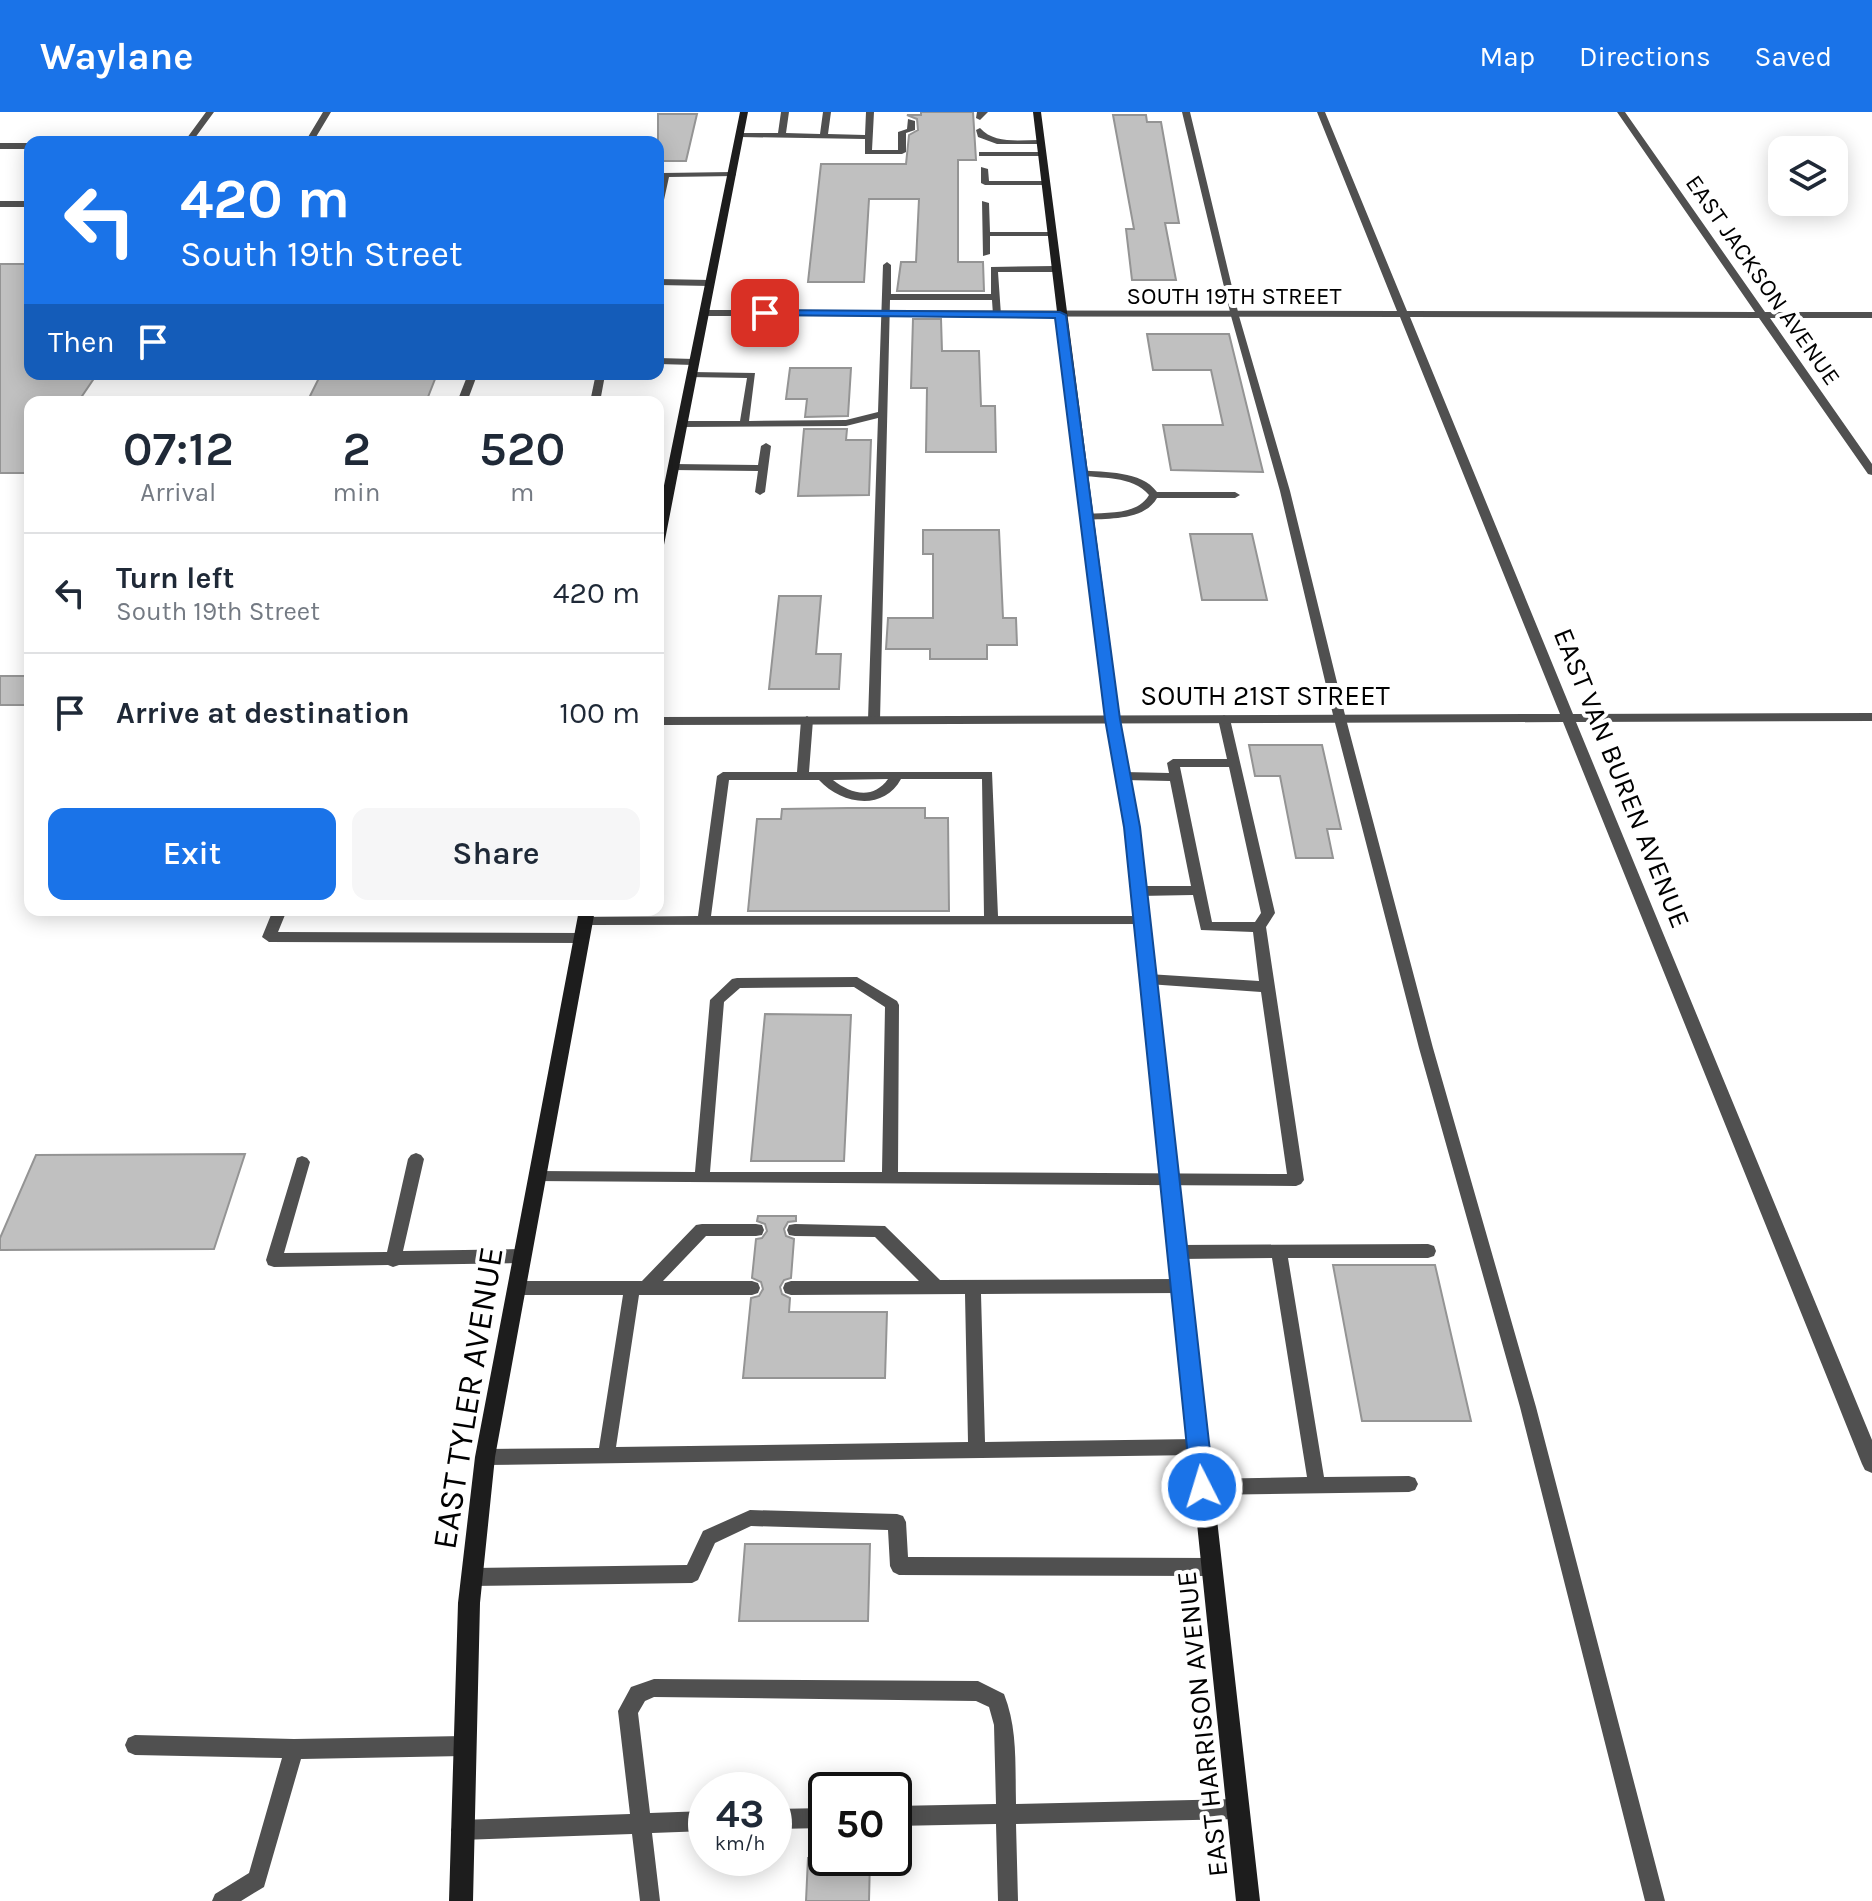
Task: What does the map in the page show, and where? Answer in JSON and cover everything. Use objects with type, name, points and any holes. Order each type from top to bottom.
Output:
[{"type":"main road","points":[[664,514],[744,112]]},
{"type":"main road","name":"EAST HARRISON AVENUE","points":[[1037,112],[1086,517],[1139,891],[1248,1901]]},
{"type":"main road","name":"EAST TYLER AVENUE","points":[[461,1901],[461,1830],[472,1577],[485,1457],[585,923]]},
{"type":"street","points":[[192,136],[210,112]]},
{"type":"street","points":[[313,136],[327,112]]},
{"type":"street","name":"EAST VAN BUREN AVENUE","points":[[1321,112],[1571,719],[1872,1464]]},
{"type":"street","name":"EAST JACKSON AVENUE","points":[[1621,112],[1872,472]]},
{"type":"street","points":[[0,146],[24,146]]},
{"type":"street","points":[[0,204],[24,204]]},
{"type":"street","name":"SOUTH 19TH STREET","points":[[704,313],[1872,315]]},
{"type":"street","name":"SOUTH 21ST STREET","points":[[664,721],[1872,717]]},
{"type":"lane","points":[[782,135],[785,112]]},
{"type":"lane","points":[[824,134],[827,112]]},
{"type":"lane","points":[[870,112],[868,152],[902,152],[902,132],[911,130],[911,116]]},
{"type":"lane","points":[[1186,112],[1235,316],[1285,491],[1340,719],[1426,1048],[1528,1407],[1655,1901]]},
{"type":"lane","points":[[980,130],[981,135],[997,142],[1041,148]]},
{"type":"lane","points":[[740,135],[869,137]]},
{"type":"lane","points":[[982,154],[1041,148]]},
{"type":"lane","points":[[984,169],[986,254]]},
{"type":"lane","points":[[664,175],[732,174]]},
{"type":"lane","points":[[985,183],[1045,183]]},
{"type":"lane","points":[[986,234],[1051,234]]},
{"type":"lane","points":[[874,720],[882,414],[886,314],[890,292],[887,265]]},
{"type":"lane","points":[[997,315],[994,269],[1055,269]]},
{"type":"lane","points":[[664,282],[710,283]]},
{"type":"lane","points":[[890,292],[913,296],[997,297]]},
{"type":"lane","points":[[943,314],[944,297]]},
{"type":"lane","points":[[664,363],[694,362]]},
{"type":"lane","points":[[692,375],[752,375],[744,423]]},
{"type":"lane","points":[[682,424],[846,423],[882,414]]},
{"type":"lane","points":[[760,492],[766,446]]},
{"type":"lane","points":[[673,467],[763,468]]},
{"type":"lane","points":[[1081,473],[1145,484],[1154,495]]},
{"type":"lane","points":[[1154,495],[1235,495]]},
{"type":"lane","points":[[1086,517],[1131,512],[1147,506],[1154,495]]},
{"type":"lane","points":[[537,1177],[1296,1180],[1259,927],[1268,913],[1224,719]]},
{"type":"lane","points":[[803,776],[807,720]]},
{"type":"lane","points":[[1234,763],[1173,763],[1206,927],[1259,927]]},
{"type":"lane","points":[[823,776],[832,790],[849,797],[862,797],[882,794],[894,785],[897,775]]},
{"type":"lane","points":[[704,921],[723,776],[897,775],[988,775],[991,920]]},
{"type":"lane","points":[[1124,776],[1175,777]]},
{"type":"lane","points":[[1139,891],[1200,890]]},
{"type":"lane","points":[[278,916],[269,937],[585,923],[1142,921]]},
{"type":"lane","points":[[1148,979],[1267,987]]},
{"type":"lane","points":[[702,1178],[717,1000],[737,983],[857,982],[892,1005],[890,1179]]},
{"type":"lane","points":[[393,1260],[416,1159]]},
{"type":"lane","points":[[302,1162],[274,1260],[522,1256]]},
{"type":"lane","points":[[606,1456],[639,1288],[702,1230],[756,1230]]},
{"type":"lane","points":[[795,1230],[879,1231],[936,1287]]},
{"type":"lane","points":[[1178,1252],[1428,1251]]},
{"type":"lane","points":[[1279,1252],[1317,1485]]},
{"type":"lane","points":[[973,1286],[977,1450]]},
{"type":"lane","points":[[791,1288],[1181,1286]]},
{"type":"lane","points":[[516,1288],[752,1288]]},
{"type":"lane","points":[[485,1457],[1198,1447]]},
{"type":"lane","points":[[1202,1487],[1409,1484]]},
{"type":"lane","points":[[472,1577],[692,1574],[709,1537],[750,1518],[897,1522],[899,1566],[1211,1567]]},
{"type":"lane","points":[[650,1901],[628,1711],[638,1694],[654,1688],[978,1691],[997,1701],[1004,1725],[1008,1901]]},
{"type":"lane","points":[[135,1745],[294,1749],[464,1746]]},
{"type":"lane","points":[[222,1901],[257,1880],[294,1749]]},
{"type":"lane","points":[[912,1816],[1237,1809]]},
{"type":"lane","points":[[461,1830],[688,1822]]},
{"type":"building","points":[[921,112],[973,112],[976,160],[958,160],[958,262],[983,262],[984,291],[897,291],[901,262],[916,262],[919,199],[869,199],[864,282],[808,282],[821,164],[906,164],[909,135],[918,130],[917,119],[907,115],[921,115]]},
{"type":"building","points":[[658,114],[697,114],[686,161],[664,161],[664,136],[658,136]]},
{"type":"building","points":[[1113,115],[1146,115],[1147,122],[1161,122],[1179,223],[1165,223],[1176,280],[1132,280],[1126,229],[1134,229]]},
{"type":"building","points":[[0,264],[24,264],[24,380],[93,380],[82,396],[24,396],[24,473],[0,473]]},
{"type":"building","points":[[913,319],[941,319],[942,351],[979,351],[981,406],[995,406],[996,452],[926,452],[927,388],[911,388]]},
{"type":"building","points":[[1147,334],[1229,334],[1263,472],[1171,470],[1163,425],[1223,425],[1211,370],[1153,370]]},
{"type":"building","points":[[790,368],[851,368],[848,416],[805,417],[807,399],[786,399]]},
{"type":"building","points":[[318,380],[435,380],[428,396],[310,396]]},
{"type":"building","points":[[804,429],[847,429],[846,440],[871,440],[869,495],[798,496]]},
{"type":"building","points":[[923,530],[999,530],[1003,618],[1016,618],[1017,645],[987,645],[987,659],[930,659],[930,649],[886,649],[888,618],[933,618],[933,554],[923,554]]},
{"type":"building","points":[[1190,534],[1252,534],[1267,600],[1202,600]]},
{"type":"building","points":[[779,596],[821,596],[816,654],[841,654],[839,689],[769,689]]},
{"type":"building","points":[[0,676],[24,676],[24,705],[0,705]]},
{"type":"building","points":[[1249,745],[1322,745],[1341,829],[1327,829],[1333,858],[1296,858],[1280,776],[1255,776]]},
{"type":"building","points":[[925,808],[925,818],[948,818],[949,911],[748,911],[757,819],[781,819],[782,809]]},
{"type":"building","points":[[765,1014],[851,1015],[844,1161],[751,1161]]},
{"type":"building","points":[[245,1154],[214,1249],[0,1250],[0,1238],[36,1155]]},
{"type":"building","points":[[758,1216],[796,1216],[796,1221],[788,1222],[784,1229],[786,1236],[794,1239],[791,1278],[784,1280],[780,1287],[782,1294],[790,1298],[789,1312],[887,1312],[885,1378],[743,1378],[751,1298],[759,1296],[763,1289],[761,1282],[752,1278],[756,1239],[762,1238],[767,1231],[765,1224],[757,1221]]},
{"type":"building","points":[[1333,1265],[1435,1265],[1471,1421],[1362,1421]]},
{"type":"building","points":[[745,1544],[870,1544],[868,1621],[739,1621]]},
{"type":"building","points":[[808,1858],[808,1876],[870,1876],[869,1901],[806,1901]]},
{"type":"route","points":[[765,313],[1060,315],[1113,719],[1132,827],[1202,1487]]}]
